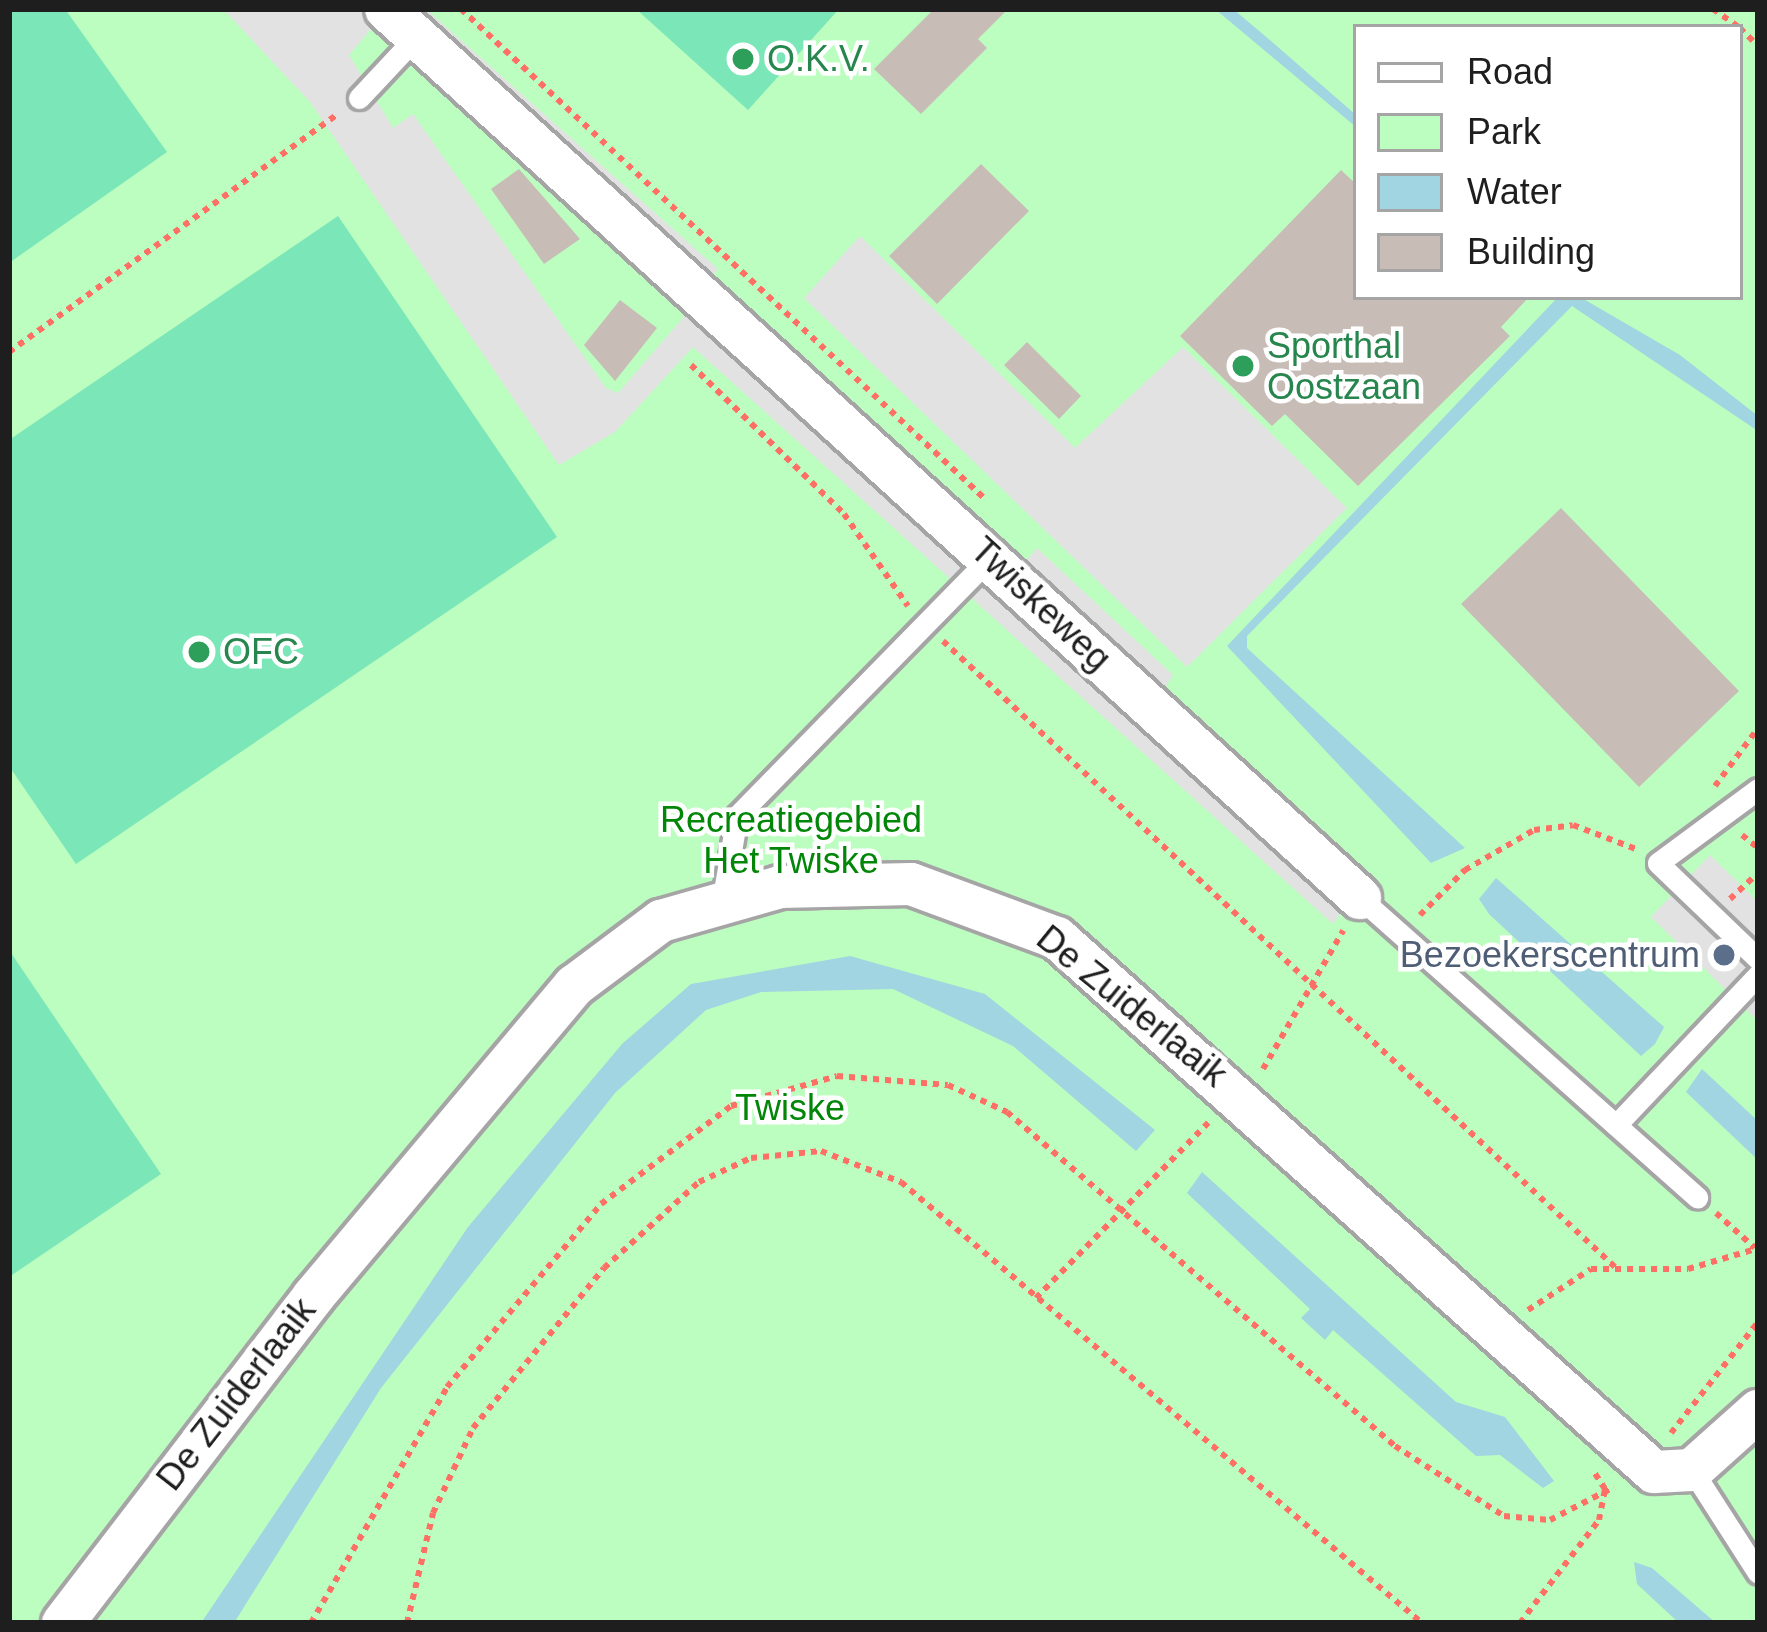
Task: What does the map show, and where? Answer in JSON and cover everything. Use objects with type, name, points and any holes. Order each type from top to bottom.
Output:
[{"type":"street","name":"Twiskeweg","points":[[401,22],[1360,898]]},
{"type":"street","name":"De Zuiderlaaik","points":[[63,1623],[313,1297],[574,986],[661,921],[723,897],[911,884],[1015,914],[1239,1093],[1638,1462]]},
{"type":"street","points":[[1638,1462],[1692,1470],[1758,1411]]},
{"type":"lane","points":[[359,98],[401,22]]},
{"type":"lane","points":[[723,897],[737,816],[990,558]]},
{"type":"lane","points":[[1758,789],[1658,863],[1758,959]]},
{"type":"lane","name":"Twiskeweg","points":[[1360,898],[1697,1197]]},
{"type":"lane","points":[[1616,1125],[1758,975]]},
{"type":"lane","points":[[1692,1470],[1758,1574]]},
{"type":"path","name":"Twiskeweg","points":[[461,9],[1001,515]]},
{"type":"path","points":[[9,352],[359,98]]},
{"type":"path","points":[[691,365],[844,514],[927,626],[1616,1268]]},
{"type":"path","points":[[1721,818],[1715,785],[1758,728]]},
{"type":"path","points":[[1400,934],[1465,870],[1534,830],[1593,830],[1658,863]]},
{"type":"path","points":[[311,1623],[447,1388],[601,1204],[731,1106],[838,1076],[949,1085],[1007,1112],[1395,1446],[1504,1516],[1550,1520],[1604,1489],[1638,1462],[1758,1322]]},
{"type":"path","points":[[407,1623],[433,1514],[473,1428],[604,1268],[698,1182],[752,1158],[821,1151],[902,1182],[1421,1623]]},
{"type":"path","points":[[1697,1197],[1757,1250]]},
{"type":"path","points":[[1498,1337],[1552,1288],[1616,1268],[1688,1269],[1757,1250]]},
{"type":"path","points":[[1520,1623],[1599,1520],[1604,1489],[1584,1457]]},
{"type":"green space","name":"Twiske","points":[[9,9],[1758,9],[1758,1623],[9,1623]]},
{"type":"green space","points":[[9,9],[65,9],[167,152],[9,263]]},
{"type":"green space","name":"O.K.V.","points":[[636,9],[839,9],[748,110]]},
{"type":"green space","name":"OFC","points":[[338,216],[557,537],[76,864],[9,766],[9,440]]},
{"type":"green space","points":[[9,950],[161,1174],[9,1277]]},
{"type":"shaded area","points":[[223,9],[388,9],[349,55],[393,128],[413,114],[606,388],[618,393],[689,311],[1001,589],[1037,548],[1173,675],[1158,698],[1358,889],[1333,924],[693,347],[615,432],[559,465],[310,102]]},
{"type":"shaded area","points":[[404,9],[426,9],[718,269],[706,283]]},
{"type":"shaded area","points":[[860,236],[1075,448],[1183,347],[1347,508],[1187,667],[804,298]]},
{"type":"shaded area","name":"Bezoekerscentrum","points":[[1710,855],[1758,902],[1758,1021],[1651,917]]},
{"type":"water","points":[[1215,9],[1233,9],[1353,112],[1353,124]]},
{"type":"water","points":[[1555,300],[1585,300],[1680,355],[1758,416],[1758,431],[1572,306],[1247,636],[1247,648],[1465,848],[1431,863],[1227,646]]},
{"type":"water","points":[[1496,878],[1664,1027],[1655,1044],[1641,1056],[1489,914],[1479,899]]},
{"type":"water","points":[[850,956],[985,994],[1155,1130],[1136,1151],[1013,1046],[893,989],[761,992],[706,1010],[615,1093],[381,1388],[234,1623],[201,1623],[468,1227],[622,1044],[691,984]]},
{"type":"water","points":[[1702,1069],[1758,1121],[1758,1160],[1686,1092]]},
{"type":"water","points":[[1202,1172],[1456,1402],[1505,1417],[1554,1481],[1543,1488],[1500,1455],[1476,1456],[1333,1330],[1325,1340],[1301,1318],[1310,1309],[1187,1193]]},
{"type":"water","points":[[1634,1562],[1652,1568],[1716,1623],[1679,1623],[1637,1584]]},
{"type":"building","points":[[934,9],[1008,9],[978,39],[987,48],[921,114],[874,69]]},
{"type":"building","points":[[981,164],[1029,211],[937,304],[889,256]]},
{"type":"building","points":[[519,169],[580,239],[544,264],[491,189]]},
{"type":"building","points":[[1341,170],[1353,181],[1353,300],[1526,300],[1501,327],[1510,336],[1358,486],[1285,414],[1272,426],[1180,336]]},
{"type":"building","points":[[620,300],[657,328],[615,381],[584,345]]},
{"type":"building","points":[[1027,342],[1081,396],[1059,419],[1004,365]]},
{"type":"building","points":[[1561,508],[1739,691],[1639,787],[1461,604]]},
{"type":"place","name":"O.K.V.","points":[[743,59]]},
{"type":"place","name":"Sporthal Oostzaan","points":[[1243,366]]},
{"type":"place","name":"OFC","points":[[199,652]]},
{"type":"place","name":"Bezoekerscentrum","points":[[1724,955]]},
{"type":"park label","name":"Recreatiegebied Het Twiske","points":[[791,840]]}]
